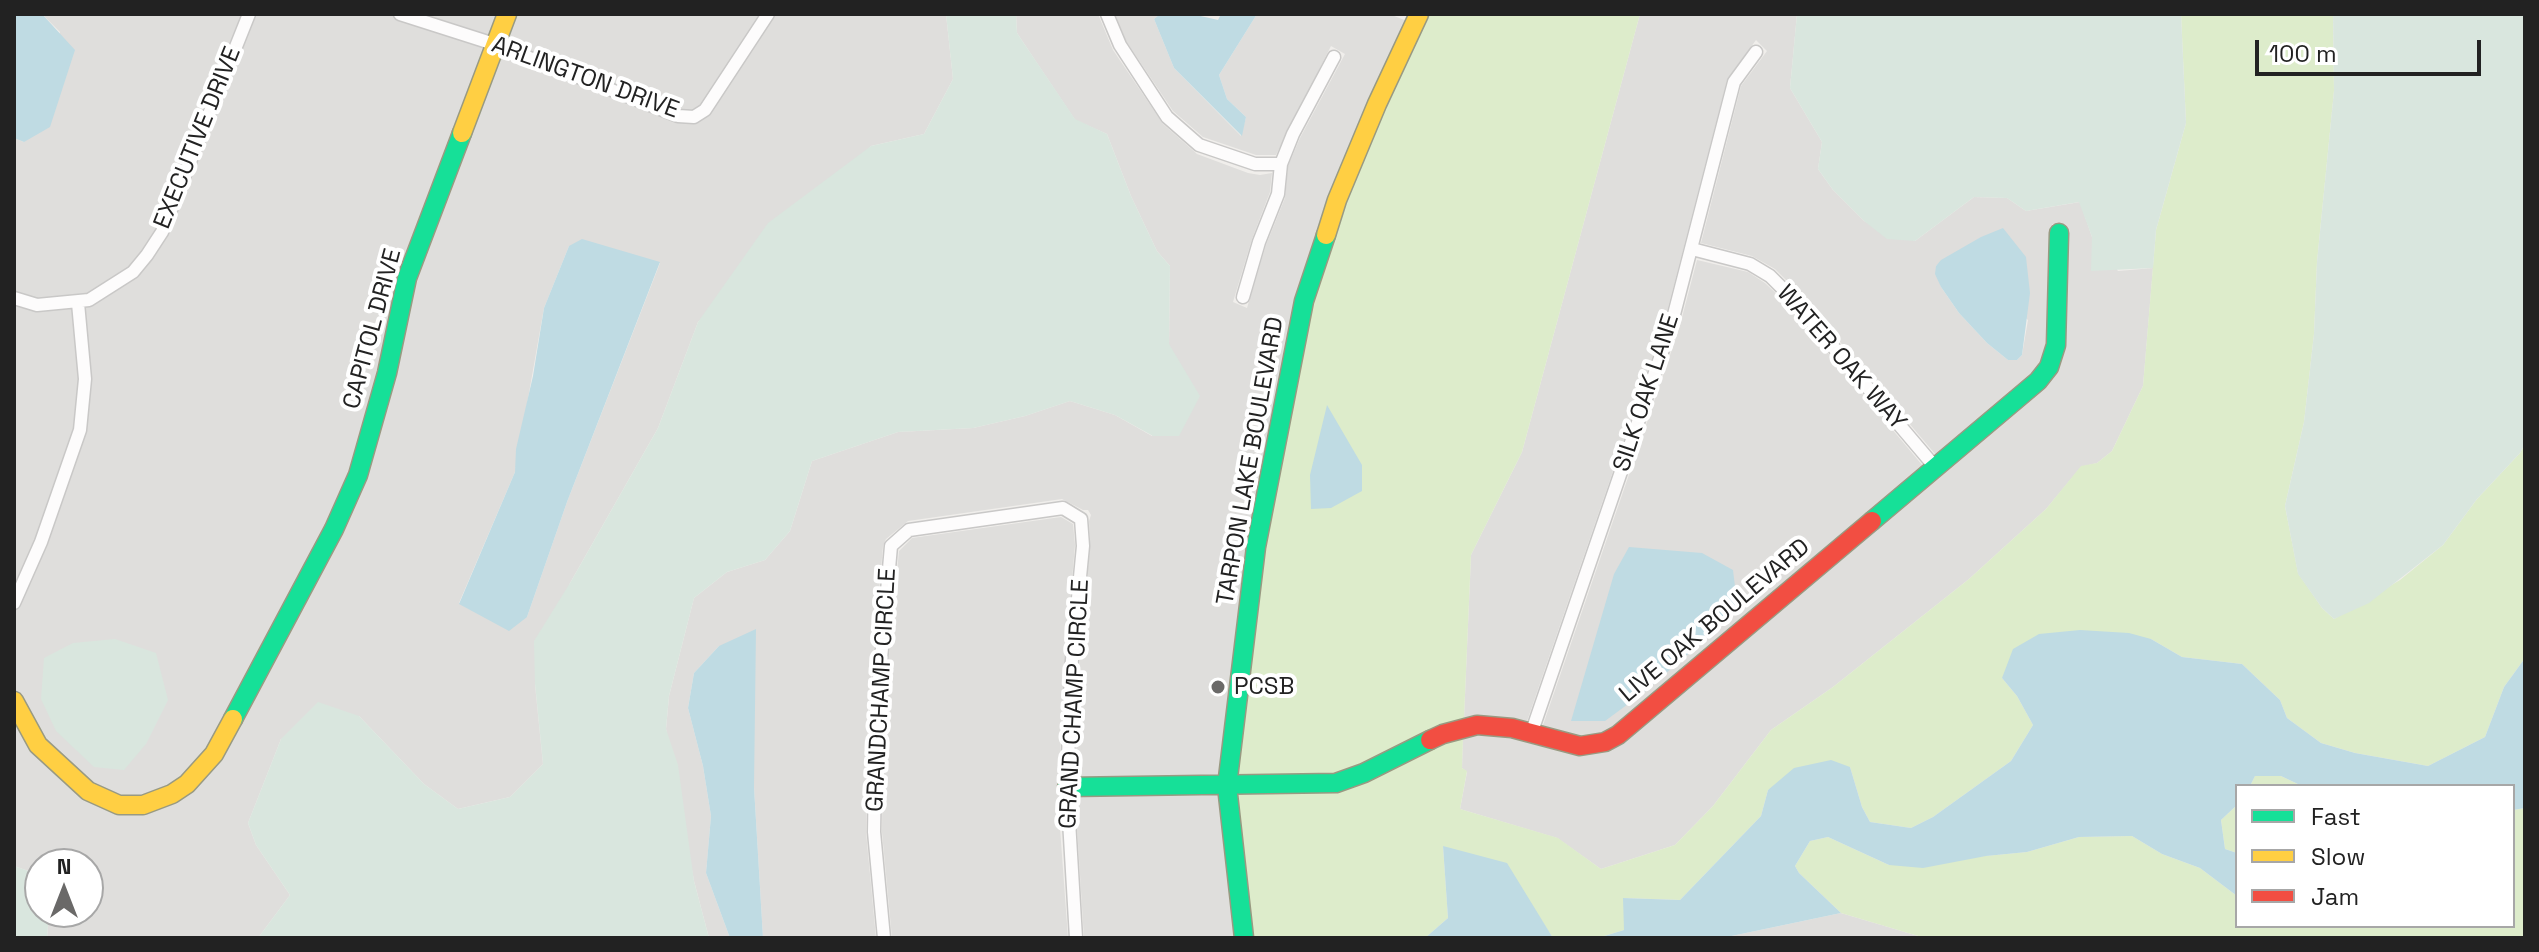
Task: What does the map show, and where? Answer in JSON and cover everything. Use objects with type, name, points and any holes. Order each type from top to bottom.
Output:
[{"type":"street","name":"EXECUTIVE DRIVE","points":[[14,298],[37,305],[78,303],[108,289],[133,272],[162,232],[249,14]]},
{"type":"street","name":"ARLINGTON DRIVE","points":[[400,14],[494,44],[678,116],[694,117],[705,110],[768,14]]},
{"type":"street","name":"CAPITOL DRIVE","points":[[14,701],[38,745],[88,791],[119,805],[143,805],[172,794],[187,784],[214,754],[334,529],[358,475],[387,373],[407,278],[507,14]]},
{"type":"street","points":[[1107,14],[1120,45],[1167,117],[1199,145],[1255,164],[1281,164]]},
{"type":"street","name":"TARPON LAKE BOULEVARD","points":[[1244,938],[1227,786],[1256,547],[1304,301],[1337,200],[1419,14]]},
{"type":"street","name":"SILK OAK LANE","points":[[1531,734],[1671,326],[1734,82],[1756,52]]},
{"type":"street","points":[[1243,297],[1259,242],[1278,194],[1281,164],[1293,134],[1334,57]]},
{"type":"street","name":"LIVE OAK BOULEVARD","points":[[1067,787],[1336,783],[1443,734],[1477,725],[1504,727],[1580,746],[1605,742],[1618,735],[2038,381],[2049,367],[2056,345],[2059,233]]},
{"type":"street","name":"WATER OAK WAY","points":[[1692,249],[1750,264],[1770,276],[1935,467]]},
{"type":"street","points":[[14,603],[41,542],[80,430],[85,379],[78,303]]},
{"type":"street","name":"GRANDCHAMP CIRCLE","points":[[884,938],[874,832],[876,716],[891,546],[909,530],[1063,508],[1081,519]]},
{"type":"street","name":"GRAND CHAMP CIRCLE","points":[[1076,938],[1067,828],[1067,787],[1071,670],[1083,546],[1081,519]]},
{"type":"shaded area","points":[[42,14],[946,14],[953,79],[924,134],[871,146],[698,322],[658,428],[570,583],[535,684],[543,764],[510,797],[458,809],[424,784],[359,716],[281,739],[248,823],[256,845],[290,895],[258,938],[47,938],[48,928],[104,928],[104,848],[24,848],[24,869],[14,866],[14,138],[24,142],[60,32]],"holes":[[[569,246],[660,263],[567,502],[527,617],[459,603],[515,472],[544,308]]]},
{"type":"shaded area","points":[[946,14],[1016,14],[1017,33],[1075,119],[1107,134],[1157,251],[1170,266],[1169,344],[1200,396],[1179,436],[1153,436],[1115,415],[1070,401],[973,428],[898,432],[812,461],[790,531],[765,560],[727,572],[694,598],[669,696],[666,729],[678,765],[694,881],[709,938],[258,938],[290,895],[256,845],[248,823],[281,739],[318,702],[359,716],[424,784],[458,809],[510,797],[543,764],[534,641],[658,428],[698,322],[768,223],[871,146],[924,134],[953,79]]},
{"type":"shaded area","points":[[1016,14],[1098,14],[1113,50],[1163,124],[1197,154],[1248,173],[1272,173],[1270,192],[1233,302],[1247,308],[1266,245],[1285,198],[1288,166],[1345,54],[1331,46],[1276,155],[1256,155],[1203,137],[1173,111],[1126,41],[1115,14],[1160,14],[1154,19],[1174,68],[1241,136],[1246,117],[1227,99],[1219,75],[1257,14],[1389,14],[1407,21],[1267,446],[1249,530],[1220,778],[1075,778],[1079,671],[1090,546],[1091,515],[1088,510],[1062,499],[908,521],[886,539],[883,546],[868,715],[866,832],[876,938],[763,938],[754,787],[719,646],[694,673],[688,708],[703,766],[711,816],[706,873],[730,938],[709,938],[694,881],[666,729],[669,696],[694,598],[727,572],[765,560],[790,531],[812,461],[898,432],[973,428],[1070,401],[1115,415],[1152,436],[1169,344],[1170,266],[1157,251],[1107,134],[1075,120],[1017,33]]},
{"type":"shaded area","points":[[1640,14],[1797,14],[1790,88],[1822,142],[1818,169],[1833,190],[1864,221],[1915,241],[1974,197],[2007,198],[2026,211],[2080,202],[2092,237],[2118,271],[2153,268],[2143,386],[2112,451],[2097,463],[2081,467],[2046,509],[1969,579],[1833,687],[1771,730],[1713,806],[1675,845],[1601,869],[1557,838],[1460,809],[1467,772],[1462,768],[1463,736],[1478,733],[1510,737],[1580,754],[1607,751],[1622,742],[1934,478],[2064,345],[2067,225],[2052,224],[2048,343],[2042,362],[2033,375],[1936,455],[1775,269],[1752,256],[1701,243],[1741,86],[1767,51],[1756,40],[1727,80],[1664,323],[1526,724],[1496,717],[1464,718],[1471,555],[1522,452]],"holes":[[[1952,254],[2028,320],[2022,355],[2017,360],[2008,360],[1959,313],[1941,287],[1936,266]]]},
{"type":"shaded area","points":[[1797,14],[2181,14],[2186,123],[2156,230],[2153,268],[2091,271],[2092,237],[2079,202],[2026,211],[2007,198],[1974,197],[1915,241],[1887,239],[1833,190],[1818,169],[1822,142],[1790,88]]},
{"type":"shaded area","points":[[2333,14],[2525,14],[2525,444],[2477,499],[2443,545],[2369,603],[2334,619],[2322,608],[2298,574],[2285,506],[2304,422],[2314,334],[2317,262],[2334,91]]},
{"type":"shaded area","points":[[1697,260],[1748,272],[1785,302],[1923,466],[1614,727],[1603,734],[1581,737],[1542,728],[1679,329]],"holes":[[[1584,683],[1605,720],[1572,721]]]},
{"type":"shaded area","points":[[1061,517],[1073,524],[1075,545],[1064,670],[1059,778],[1068,938],[892,938],[882,832],[883,717],[899,551],[912,538]]},
{"type":"shaded area","points":[[115,639],[156,653],[168,700],[146,744],[124,770],[94,767],[56,731],[41,699],[44,658],[73,643]]},
{"type":"shaded area","points":[[1220,795],[1236,938],[1084,938],[1075,796]]},
{"type":"shaded area","points":[[14,866],[24,869],[24,928],[48,928],[47,938],[14,938]]},
{"type":"shaded area","points":[[1841,913],[1925,938],[1722,938]]},
{"type":"green space","points":[[1428,14],[1640,14],[1522,452],[1471,555],[1464,718],[1334,775],[1236,777],[1263,548],[1311,303],[1345,204],[1384,108]]},
{"type":"green space","points":[[2181,14],[2333,14],[2334,91],[2317,262],[2314,334],[2304,422],[2285,506],[2298,573],[2322,608],[2334,619],[2400,580],[2443,545],[2477,499],[2525,444],[2525,658],[2504,687],[2485,737],[2428,766],[2355,753],[2321,743],[2287,718],[2280,700],[2242,664],[2182,657],[2151,639],[2002,678],[2017,696],[2033,725],[2011,761],[1933,817],[1911,828],[1870,822],[1850,767],[1768,790],[1761,816],[1680,900],[1624,898],[1624,930],[1598,938],[1553,938],[1530,903],[1443,846],[1448,918],[1425,938],[1252,938],[1236,795],[1338,792],[1463,736],[1462,768],[1467,771],[1460,809],[1558,838],[1601,869],[1675,845],[1713,806],[1771,730],[1833,687],[1969,579],[2046,509],[2081,466],[2097,463],[2112,451],[2143,386],[2156,230],[2186,123]]},
{"type":"green space","points":[[2255,776],[2281,776],[2298,784],[2251,784]]},
{"type":"green space","points":[[2235,807],[2235,852],[2225,849],[2221,820]]},
{"type":"green space","points":[[2525,808],[2525,938],[1925,938],[1841,913],[1795,866],[1810,841],[1828,837],[1889,865],[2027,852],[2079,837],[2132,836],[2162,854],[2200,868],[2235,894],[2235,928],[2515,928],[2515,810]]},
{"type":"water","points":[[14,14],[42,14],[75,50],[50,127],[24,142],[14,138]]},
{"type":"water","points":[[1160,14],[1192,14],[1218,20],[1221,14],[1257,14],[1219,75],[1227,99],[1246,117],[1242,136],[1174,68],[1154,19]]},
{"type":"water","points":[[2003,228],[2026,257],[2030,293],[2022,355],[2017,360],[2008,360],[1987,343],[1959,313],[1935,274],[1941,260]]},
{"type":"water","points":[[582,239],[660,262],[567,502],[527,617],[509,631],[459,604],[515,472],[516,449],[533,376],[544,308],[569,246]]},
{"type":"water","points":[[1327,405],[1362,465],[1362,491],[1331,508],[1311,509],[1310,475]]},
{"type":"water","points":[[1629,547],[1702,553],[1733,570],[1738,611],[1643,693],[1605,721],[1571,721],[1614,574]]},
{"type":"water","points":[[756,629],[754,787],[763,938],[730,938],[706,873],[711,816],[703,766],[688,708],[694,673],[719,646]]},
{"type":"water","points":[[2080,630],[2129,633],[2151,639],[2182,657],[2242,664],[2280,700],[2287,718],[2321,743],[2355,753],[2428,766],[2485,737],[2504,687],[2525,658],[2525,808],[2515,810],[2515,784],[2298,784],[2281,776],[2255,776],[2251,784],[2235,784],[2235,807],[2221,820],[2225,849],[2235,852],[2235,894],[2200,868],[2162,854],[2132,836],[2079,837],[2027,852],[1923,868],[1889,865],[1828,837],[1810,841],[1795,866],[1841,913],[1722,938],[1598,938],[1624,930],[1623,898],[1680,900],[1761,816],[1768,790],[1794,768],[1831,760],[1850,767],[1870,822],[1911,828],[1933,817],[2011,761],[2033,725],[2017,696],[2002,678],[2013,649],[2039,634]]},
{"type":"water","points":[[1443,846],[1507,863],[1553,938],[1425,938],[1448,918]]},
{"type":"traffic: fast","points":[[233,719],[334,529],[358,475],[387,373],[407,278],[462,133]]},
{"type":"traffic: fast","points":[[1872,521],[2038,381],[2049,367],[2056,345],[2059,233]]},
{"type":"traffic: fast","points":[[1244,938],[1227,786],[1256,547],[1304,301],[1326,235]]},
{"type":"traffic: fast","points":[[1067,787],[1336,783],[1364,773],[1430,740]]},
{"type":"traffic: slow","points":[[462,133],[507,14]]},
{"type":"traffic: slow","points":[[1326,235],[1337,200],[1377,104],[1419,14]]},
{"type":"traffic: slow","points":[[14,701],[38,745],[88,791],[119,805],[143,805],[172,794],[187,784],[214,754],[233,719]]},
{"type":"traffic: jam","points":[[1430,740],[1477,725],[1512,728],[1580,746],[1605,742],[1618,735],[1872,521]]},
{"type":"place","name":"PCSB","points":[[1218,687]]}]
